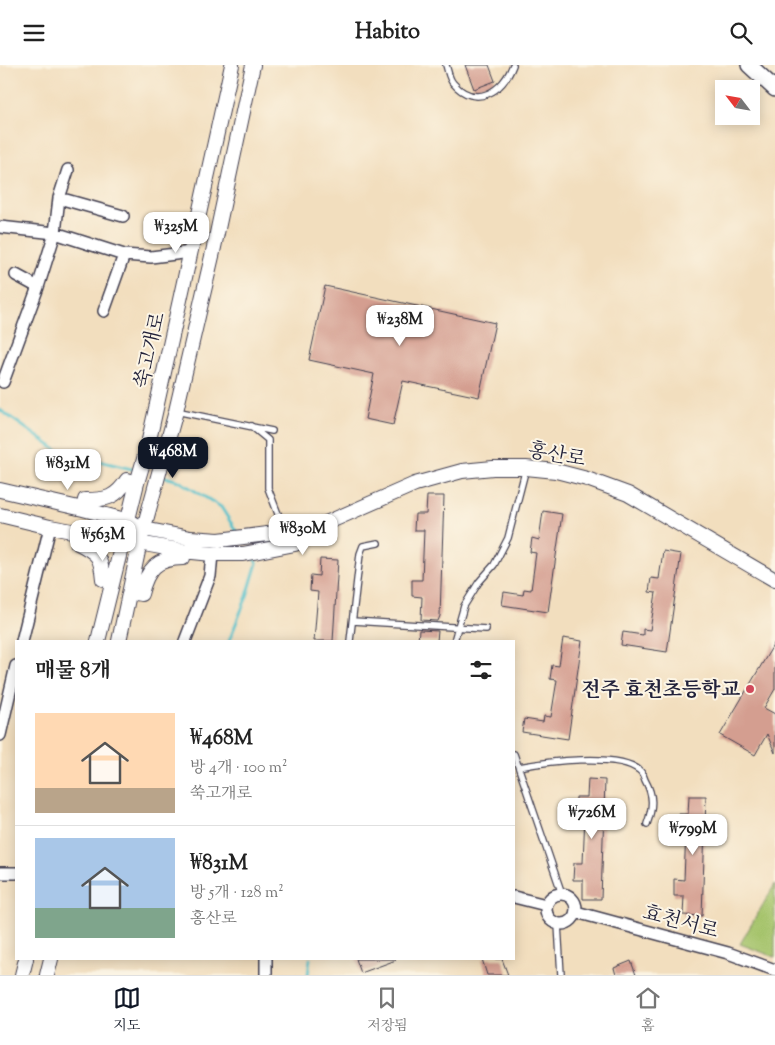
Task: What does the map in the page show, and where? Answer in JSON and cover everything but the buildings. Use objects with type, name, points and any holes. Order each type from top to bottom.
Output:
[{"type":"main road","points":[[749,65],[775,89]]},
{"type":"street","name":"쑥고개로","points":[[98,640],[128,521],[131,487],[147,449],[232,65]]},
{"type":"street","name":"쑥고개로","points":[[119,640],[140,542],[176,411],[213,252],[252,65]]},
{"type":"street","points":[[3,382],[38,287],[55,233],[59,199],[68,170]]},
{"type":"street","points":[[59,199],[123,217]]},
{"type":"street","points":[[0,227],[55,233],[124,255],[151,257],[191,252]]},
{"type":"street","points":[[104,311],[124,255]]},
{"type":"street","points":[[16,275],[38,287]]},
{"type":"street","name":"홍산로","points":[[0,490],[83,509],[128,521],[144,529],[190,538],[218,549],[243,554],[295,544],[317,527],[415,484],[462,471],[493,467],[556,471],[587,479],[628,494],[775,580]]},
{"type":"street","points":[[83,509],[86,500],[102,500],[131,487]]},
{"type":"street","name":"홍산로","points":[[0,515],[50,527],[183,551],[218,549],[268,535],[317,527]]},
{"type":"street","points":[[22,640],[50,527]]},
{"type":"street","points":[[80,532],[78,543],[94,551],[101,561],[103,579],[112,582]]},
{"type":"street","points":[[185,640],[210,576],[218,549]]},
{"type":"street","points":[[130,592],[141,594],[145,579],[151,569],[166,559],[183,557],[183,551]]},
{"type":"street","points":[[0,735],[15,670]]},
{"type":"street","points":[[0,873],[15,873]]},
{"type":"street","points":[[562,894],[572,898],[576,912],[572,921],[558,924],[549,919],[546,905],[552,897],[562,894]]},
{"type":"street","points":[[515,897],[546,905]]},
{"type":"street","name":"효천서로","points":[[576,912],[728,953],[775,971]]},
{"type":"street","points":[[22,975],[26,960]]},
{"type":"street","points":[[47,975],[51,960]]},
{"type":"street","points":[[266,960],[266,975]]},
{"type":"lane","points":[[446,65],[452,82],[466,94],[484,95],[497,89],[508,77],[512,65]]},
{"type":"lane","points":[[176,411],[251,425],[272,431]]},
{"type":"lane","points":[[251,425],[268,440],[268,488],[285,532]]},
{"type":"lane","points":[[454,640],[464,605],[479,582],[494,565],[508,538],[526,468]]},
{"type":"lane","points":[[350,640],[360,553],[363,546],[378,543]]},
{"type":"lane","points":[[353,621],[486,629]]},
{"type":"lane","points":[[515,757],[562,894]]},
{"type":"lane","points":[[518,767],[551,761],[580,760],[620,762],[640,770],[651,789],[652,809],[647,824]]},
{"type":"lane","points":[[558,924],[561,975]]},
{"type":"green space","points":[[775,884],[775,957],[740,944]]},
{"type":"waterway","points":[[0,410],[58,451],[136,470]]},
{"type":"waterway","points":[[162,476],[179,481],[221,507],[238,534]]},
{"type":"waterway","points":[[229,640],[247,596],[257,563],[252,556]]},
{"type":"waterway","points":[[308,975],[310,960]]},
{"type":"place","name":"전주 효천초등학교","points":[[750,689]]}]
